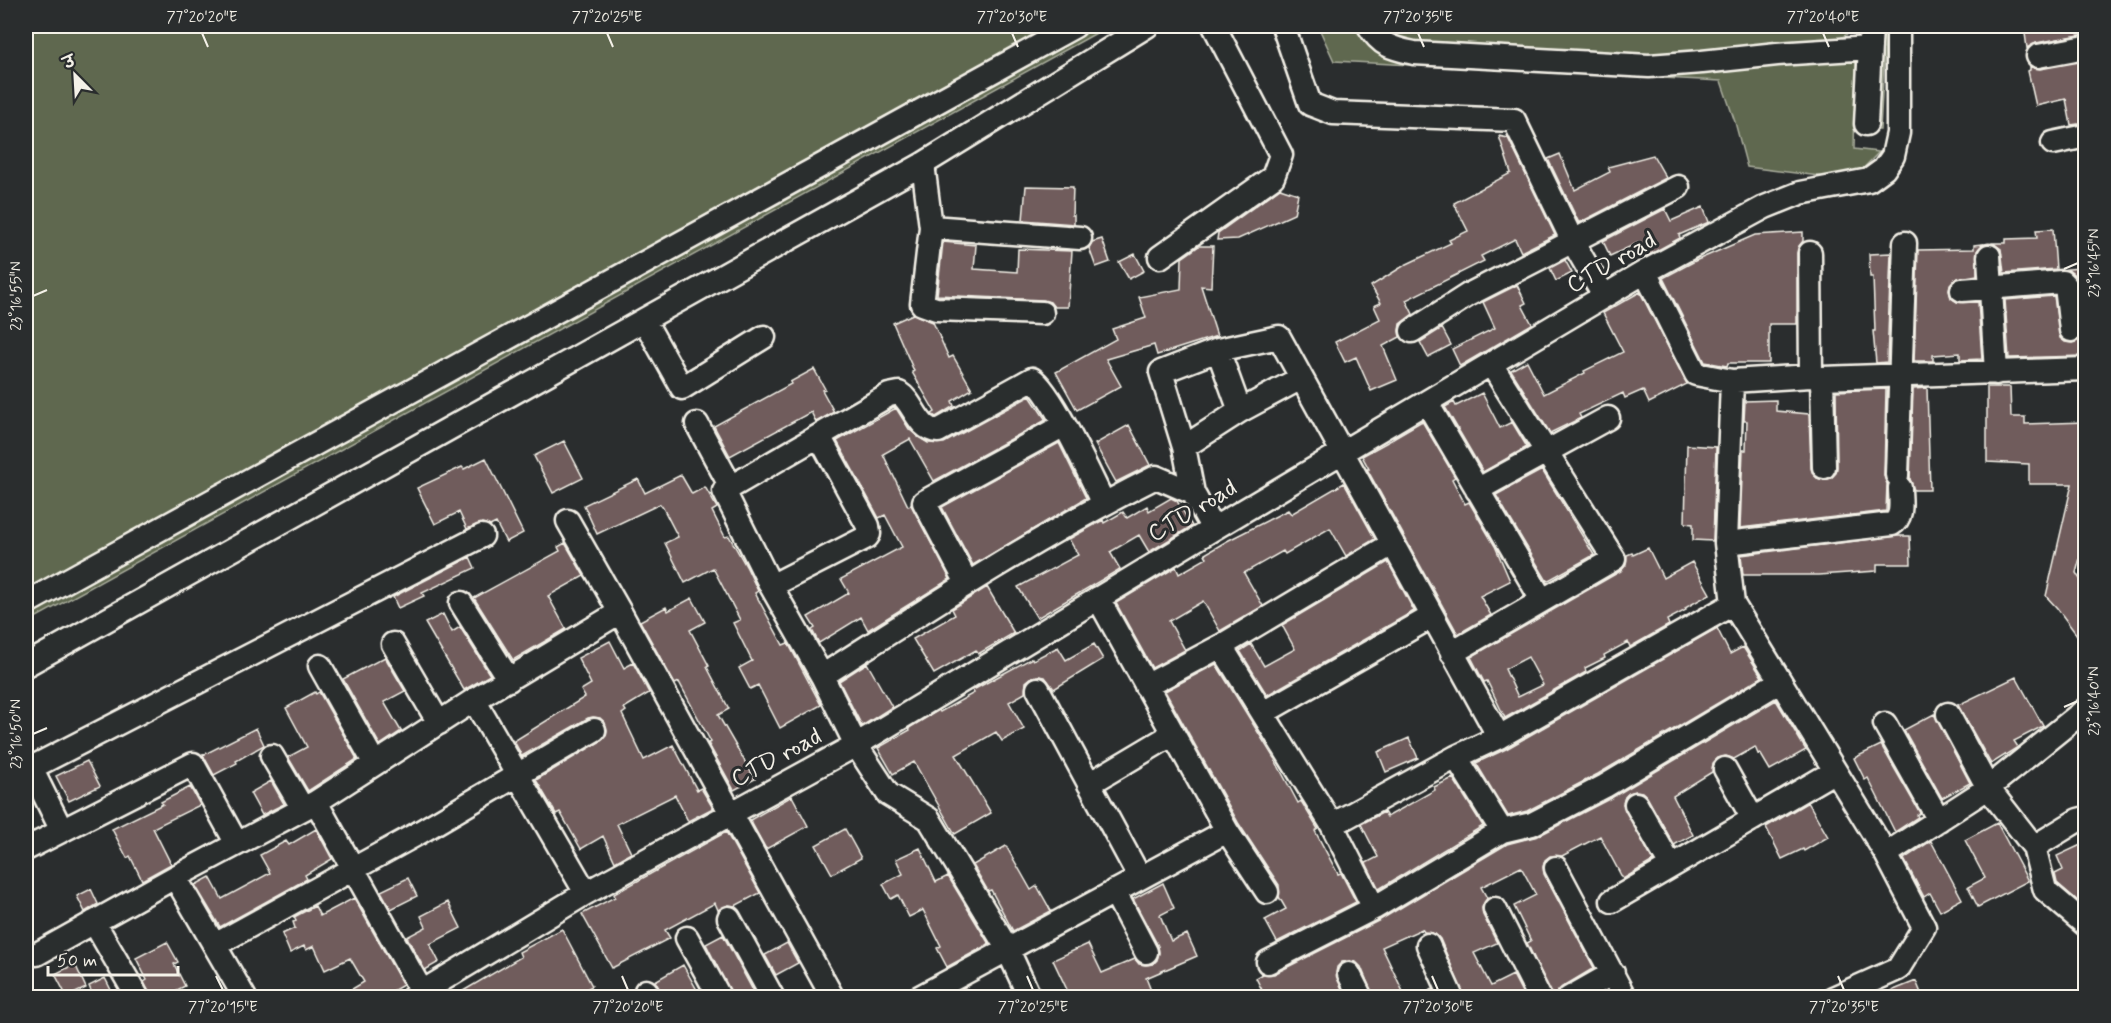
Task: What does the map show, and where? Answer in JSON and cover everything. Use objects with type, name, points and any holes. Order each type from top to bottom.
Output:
[{"type":"street","points":[[26,603],[1075,26]]},
{"type":"street","points":[[26,664],[923,164],[1147,26]]},
{"type":"street","points":[[1160,257],[1273,177],[1281,155],[1214,26]]},
{"type":"street","points":[[1283,26],[1310,104],[1333,113],[1514,120],[1573,242],[1604,296]]},
{"type":"street","points":[[1369,26],[1378,41],[1395,49],[1414,52],[1626,65],[1674,65],[1777,54],[1870,37],[1866,124]]},
{"type":"street","name":"CTD road","points":[[417,995],[586,893],[730,812],[856,745],[1645,272],[1765,207],[1800,193],[1869,180],[1884,169],[1893,156],[1898,133],[1898,26]]},
{"type":"street","points":[[2038,57],[2085,47]]},
{"type":"street","points":[[2053,143],[2085,136]]},
{"type":"street","points":[[923,164],[931,227],[922,304],[936,309],[1042,313]]},
{"type":"street","points":[[1412,331],[1468,295],[1678,186]]},
{"type":"street","points":[[931,227],[1080,238]]},
{"type":"street","points":[[1726,543],[1892,524],[1899,519],[1905,243]]},
{"type":"street","points":[[1810,253],[1824,467]]},
{"type":"street","points":[[1989,256],[1996,373]]},
{"type":"street","points":[[1645,272],[1696,374],[1732,381],[2085,369]]},
{"type":"street","points":[[1962,290],[2062,282],[2066,286],[2071,330]]},
{"type":"street","points":[[644,320],[682,388],[764,337]]},
{"type":"street","points":[[1213,529],[1193,493],[1184,447],[1161,372],[1218,350],[1279,337],[1499,737]]},
{"type":"street","points":[[1218,350],[1240,411]]},
{"type":"street","points":[[1452,653],[1614,559],[1491,364]]},
{"type":"street","points":[[1184,447],[1240,411],[1301,378]]},
{"type":"street","points":[[1030,998],[1007,948],[929,819],[888,794],[856,745],[822,676],[771,586],[724,491],[889,395],[899,393],[906,397],[917,417],[927,428],[938,431],[1032,379],[1040,386],[1064,426],[1104,504]]},
{"type":"street","points":[[1732,381],[1726,543],[1733,604],[1886,854],[1924,927],[1898,969],[1833,998]]},
{"type":"street","points":[[1427,403],[1542,600]]},
{"type":"street","points":[[1477,490],[1608,418]]},
{"type":"street","points":[[697,424],[731,487]]},
{"type":"street","points":[[967,583],[924,502],[1064,426]]},
{"type":"street","points":[[771,586],[869,534],[868,526],[819,436]]},
{"type":"street","points":[[822,676],[967,583],[1104,504],[1156,477],[1193,493]]},
{"type":"street","points":[[568,521],[621,612],[833,998]]},
{"type":"street","points":[[62,831],[31,768],[482,536]]},
{"type":"street","points":[[1146,686],[1221,646],[1392,544]]},
{"type":"street","points":[[1098,598],[1227,831],[1267,892]]},
{"type":"street","points":[[461,603],[509,680]]},
{"type":"street","points":[[1332,825],[1456,757],[1499,737],[1733,604]]},
{"type":"street","points":[[37,954],[309,806],[474,700],[621,612]]},
{"type":"street","points":[[1263,713],[1431,617]]},
{"type":"street","points":[[393,644],[439,723]]},
{"type":"street","points":[[1221,646],[1332,825],[1374,908]]},
{"type":"street","points":[[320,666],[375,764]]},
{"type":"street","points":[[1268,962],[1374,908],[1502,831],[1532,824],[1605,786],[1779,682]]},
{"type":"street","points":[[1038,689],[1140,878]]},
{"type":"street","points":[[474,700],[586,893]]},
{"type":"street","points":[[1886,854],[1988,788],[2085,709]]},
{"type":"street","points":[[1948,714],[1988,788],[2034,847],[2044,890],[2085,925]]},
{"type":"street","points":[[1885,724],[1939,820]]},
{"type":"street","points":[[214,945],[417,834],[594,730]]},
{"type":"street","points":[[1089,784],[1173,734]]},
{"type":"street","points":[[272,756],[353,868],[417,995]]},
{"type":"street","points":[[1456,757],[1502,831]]},
{"type":"street","points":[[26,849],[193,764],[237,844]]},
{"type":"street","points":[[1725,769],[1753,819]]},
{"type":"street","points":[[1611,901],[1835,771]]},
{"type":"street","points":[[1636,804],[1671,866]]},
{"type":"street","points":[[2034,847],[2085,818]]},
{"type":"street","points":[[918,998],[1227,831]]},
{"type":"street","points":[[1556,868],[1625,998]]},
{"type":"street","points":[[175,877],[245,998]]},
{"type":"street","points":[[1114,891],[1146,952]]},
{"type":"street","points":[[1495,909],[1540,998]]},
{"type":"street","points":[[729,918],[773,998]]},
{"type":"street","points":[[94,922],[138,998]]},
{"type":"street","points":[[687,938],[720,998]]},
{"type":"street","points":[[1428,945],[1452,998]]},
{"type":"street","points":[[1569,998],[1613,973]]},
{"type":"street","points":[[1349,974],[1361,998]]},
{"type":"green space","points":[[26,26],[1058,26],[26,595]]},
{"type":"green space","points":[[1090,26],[1109,26],[26,623],[26,610]]},
{"type":"green space","points":[[1318,26],[1360,26],[1381,53],[1856,60],[1854,149],[1879,152],[1852,180],[1747,167],[1721,81],[1334,61]]},
{"type":"green space","points":[[1381,26],[1854,26],[1846,35],[1831,43],[1678,59],[1406,41],[1389,35]]},
{"type":"green space","points":[[1876,26],[1886,26],[1880,130],[1871,130]]},
{"type":"building","points":[[2024,26],[2085,26],[2085,34],[2036,43],[2027,48]]},
{"type":"building","points":[[2085,61],[2085,123],[2071,125],[2066,99],[2036,106],[2028,71],[2030,66],[2040,69]]},
{"type":"building","points":[[1499,136],[1508,138],[1555,235],[1521,252],[1515,239],[1481,256],[1484,261],[1406,300],[1413,314],[1400,324],[1400,337],[1383,346],[1397,380],[1371,391],[1356,357],[1345,362],[1335,342],[1380,319],[1374,306],[1381,303],[1371,286],[1405,265],[1451,243],[1449,240],[1468,231],[1454,203],[1511,173]]},
{"type":"building","points":[[1560,154],[1575,190],[1610,172],[1608,167],[1653,155],[1666,178],[1579,223],[1548,159]]},
{"type":"building","points":[[1026,186],[1073,187],[1074,224],[1023,220]]},
{"type":"building","points":[[1280,188],[1298,194],[1294,214],[1238,239],[1217,240],[1218,233]]},
{"type":"building","points":[[1703,207],[1709,222],[1679,235],[1680,238],[1647,256],[1640,242],[1610,256],[1603,241],[1665,209],[1671,221]]},
{"type":"building","points":[[2053,229],[2056,269],[2004,273],[2001,249],[1993,243],[2006,243],[2006,239],[2037,238],[2036,230]]},
{"type":"building","points":[[1803,232],[1803,241],[1797,253],[1797,324],[1769,324],[1769,363],[1728,363],[1727,366],[1705,362],[1663,278],[1695,261],[1755,235]]},
{"type":"building","points":[[1102,239],[1110,262],[1096,267],[1089,248],[1092,242]]},
{"type":"building","points":[[943,242],[976,245],[974,269],[1017,272],[1018,249],[1072,251],[1068,307],[1054,307],[1050,302],[1043,300],[937,295]]},
{"type":"building","points":[[1983,244],[1977,251],[1977,275],[1955,279],[1950,284],[1949,290],[1951,298],[1957,302],[1978,302],[1982,359],[1960,360],[1960,353],[1933,355],[1933,361],[1914,361],[1918,250],[1974,249],[1974,245]]},
{"type":"building","points":[[1199,246],[1213,246],[1211,287],[1201,286],[1217,336],[1157,355],[1154,345],[1106,359],[1121,386],[1077,410],[1056,372],[1116,339],[1112,329],[1146,318],[1139,297],[1181,289],[1182,258]]},
{"type":"building","points":[[1891,253],[1887,362],[1876,363],[1873,331],[1875,331],[1873,277],[1870,277],[1869,254]]},
{"type":"building","points":[[1135,254],[1144,271],[1129,279],[1119,262]]},
{"type":"building","points":[[1565,260],[1572,273],[1556,281],[1550,268]]},
{"type":"building","points":[[2067,269],[2085,269],[2085,356],[2009,358],[2005,300],[2054,296],[2060,338],[2072,343],[2084,335],[2079,284],[2076,276]]},
{"type":"building","points":[[1517,285],[1526,303],[1522,305],[1532,324],[1460,366],[1452,349],[1495,328],[1483,302]]},
{"type":"building","points":[[1640,292],[1687,384],[1649,403],[1643,390],[1625,398],[1623,393],[1579,414],[1581,418],[1550,433],[1511,370],[1527,361],[1544,394],[1623,352],[1603,313]]},
{"type":"building","points":[[913,314],[933,322],[949,358],[953,356],[972,389],[952,401],[954,406],[936,417],[932,414],[935,412],[912,372],[914,371],[893,323]]},
{"type":"building","points":[[1442,328],[1451,345],[1428,357],[1420,342]]},
{"type":"building","points":[[814,369],[834,412],[816,422],[811,412],[730,456],[714,426]]},
{"type":"building","points":[[1987,387],[2010,387],[2011,417],[2025,417],[2025,424],[2085,422],[2085,540],[2076,573],[2085,587],[2085,646],[2046,596],[2072,484],[2029,484],[2029,464],[1987,462]]},
{"type":"building","points":[[1927,388],[1930,490],[1914,490],[1910,479],[1913,389]]},
{"type":"building","points":[[1886,389],[1884,475],[1887,484],[1886,511],[1740,528],[1743,450],[1746,450],[1745,401],[1776,400],[1776,411],[1809,414],[1811,468],[1817,478],[1825,480],[1836,473],[1837,467],[1836,391]]},
{"type":"building","points":[[1482,393],[1500,428],[1512,422],[1527,447],[1483,472],[1445,407],[1454,402],[1456,406]]},
{"type":"building","points":[[1030,396],[1046,420],[934,481],[910,439],[883,454],[908,506],[911,505],[950,579],[868,630],[861,617],[819,643],[812,630],[815,628],[808,617],[849,593],[841,579],[902,547],[885,515],[879,518],[837,441],[896,408],[909,429],[918,437],[928,443],[944,443]]},
{"type":"building","points":[[1422,421],[1455,477],[1452,479],[1465,504],[1469,502],[1495,546],[1510,581],[1480,596],[1491,615],[1458,634],[1362,456]]},
{"type":"building","points":[[1129,425],[1150,465],[1116,482],[1095,444]]},
{"type":"building","points":[[564,441],[583,478],[553,493],[534,456]]},
{"type":"building","points":[[1059,443],[1086,498],[973,565],[942,507]]},
{"type":"building","points":[[1687,445],[1716,447],[1713,541],[1693,540],[1693,524],[1685,523]]},
{"type":"building","points":[[486,458],[523,533],[506,542],[496,523],[490,526],[482,523],[467,529],[459,512],[435,524],[417,488]]},
{"type":"building","points":[[1542,470],[1594,555],[1547,581],[1496,495]]},
{"type":"building","points":[[681,475],[692,494],[705,487],[717,508],[712,511],[725,537],[729,536],[758,591],[755,593],[783,645],[788,643],[821,705],[780,728],[758,685],[750,689],[739,668],[752,661],[733,623],[740,620],[713,568],[685,583],[665,543],[678,537],[660,504],[597,534],[584,505],[638,479],[645,493]]},
{"type":"building","points":[[1344,483],[1375,539],[1346,556],[1330,528],[1285,554],[1283,551],[1244,573],[1263,606],[1220,631],[1203,601],[1169,621],[1185,650],[1152,668],[1116,603],[1176,567],[1179,574],[1207,558],[1205,554],[1227,541],[1288,510],[1291,514]]},
{"type":"building","points":[[1171,498],[1177,501],[1192,526],[1149,552],[1139,535],[1110,552],[1120,569],[1037,618],[1018,587],[1078,555],[1069,539],[1103,520],[1104,523],[1123,512],[1127,518],[1147,506],[1149,511]]},
{"type":"building","points":[[1910,536],[1911,564],[1877,564],[1877,571],[1818,575],[1743,575],[1741,555]]},
{"type":"building","points":[[565,543],[584,576],[548,596],[566,629],[513,660],[474,598],[560,551],[558,547]]},
{"type":"building","points":[[1648,548],[1663,578],[1692,562],[1710,594],[1667,620],[1669,625],[1630,647],[1628,642],[1604,655],[1605,658],[1585,668],[1586,672],[1505,718],[1487,681],[1484,682],[1471,657],[1621,571],[1626,565],[1627,555],[1632,553],[1633,555]],"holes":[[[1528,657],[1543,685],[1518,697],[1505,669]]]},
{"type":"building","points":[[470,557],[475,568],[422,593],[424,596],[398,608],[393,597]]},
{"type":"building","points":[[1388,562],[1414,611],[1267,695],[1240,651],[1251,644],[1264,666],[1295,649],[1282,625]]},
{"type":"building","points":[[987,587],[1014,633],[978,654],[976,650],[934,674],[913,639],[955,615],[952,609]]},
{"type":"building","points":[[692,598],[705,622],[690,630],[729,709],[718,715],[755,779],[734,790],[708,743],[711,742],[679,682],[675,684],[640,621],[666,607],[668,611]]},
{"type":"building","points":[[443,614],[452,632],[460,627],[490,675],[464,690],[425,623]]},
{"type":"building","points":[[1717,628],[1730,654],[1743,647],[1762,677],[1598,774],[1527,811],[1508,816],[1476,763],[1506,749]]},
{"type":"building","points":[[610,641],[624,668],[633,663],[649,693],[624,708],[626,711],[622,714],[644,760],[673,745],[697,790],[701,788],[713,808],[688,821],[675,795],[617,824],[631,853],[615,862],[603,836],[581,849],[560,812],[556,814],[536,780],[601,741],[606,736],[605,723],[600,718],[588,718],[522,756],[514,741],[585,697],[581,690],[591,684],[578,658]]},
{"type":"building","points":[[1094,644],[1103,659],[1054,689],[1045,677],[1032,677],[1026,682],[1025,693],[1009,702],[1024,729],[1002,741],[996,732],[956,755],[991,813],[955,834],[914,762],[893,774],[878,748],[939,710],[940,712],[974,693],[972,690],[1032,658],[1033,660],[1058,647],[1066,660]]},
{"type":"building","points":[[385,657],[405,691],[384,702],[401,731],[380,745],[343,679]]},
{"type":"building","points":[[867,663],[892,707],[862,726],[839,681]]},
{"type":"building","points":[[1216,664],[1274,758],[1298,803],[1301,801],[1318,829],[1315,831],[1356,902],[1277,942],[1265,920],[1286,909],[1279,897],[1279,885],[1239,824],[1165,691]]},
{"type":"building","points":[[2016,677],[2043,726],[2014,741],[2018,747],[1991,764],[1958,705]]},
{"type":"building","points":[[315,692],[316,694],[319,692],[357,759],[308,791],[288,757],[307,747],[286,708]]},
{"type":"building","points":[[1776,700],[1806,750],[1770,770],[1755,747],[1734,759],[1726,756],[1718,758],[1713,763],[1712,772],[1673,796],[1693,835],[1674,845],[1647,797],[1642,792],[1636,791],[1625,797],[1623,804],[1653,861],[1623,879],[1600,836],[1562,856],[1550,856],[1545,860],[1544,874],[1594,968],[1562,987],[1557,992],[1556,998],[1553,998],[1527,943],[1531,941],[1514,906],[1536,895],[1521,867],[1481,887],[1487,898],[1482,908],[1483,915],[1497,943],[1474,953],[1491,986],[1513,975],[1525,998],[1465,998],[1440,939],[1435,934],[1424,932],[1422,929],[1382,947],[1406,998],[1374,998],[1361,967],[1356,962],[1349,961],[1342,962],[1337,967],[1336,973],[1344,994],[1338,998],[1266,998],[1256,978],[1263,974],[1274,974],[1380,920],[1507,844],[1538,836],[1611,798]]},
{"type":"building","points":[[1934,714],[1970,783],[1942,798],[1904,730]]},
{"type":"building","points":[[256,728],[264,745],[214,775],[203,755]]},
{"type":"building","points":[[1409,738],[1418,758],[1386,772],[1378,752]]},
{"type":"building","points":[[1881,745],[1920,813],[1918,817],[1895,832],[1868,778],[1865,780],[1854,758]]},
{"type":"building","points":[[87,761],[100,786],[69,801],[56,776]]},
{"type":"building","points":[[1453,778],[1483,826],[1379,889],[1366,863],[1378,857],[1361,824],[1384,812],[1387,817],[1435,790],[1434,787]]},
{"type":"building","points":[[271,781],[284,804],[262,815],[250,793]]},
{"type":"building","points":[[190,787],[200,805],[153,828],[171,864],[142,880],[130,856],[127,858],[112,829],[163,804],[161,802]]},
{"type":"building","points":[[792,796],[808,826],[766,849],[750,820]]},
{"type":"building","points":[[1808,802],[1828,837],[1804,851],[1803,849],[1782,859],[1766,827]]},
{"type":"building","points":[[1997,823],[2028,881],[1978,907],[1968,887],[1985,878],[1965,840]]},
{"type":"building","points":[[316,829],[332,859],[305,875],[307,879],[220,927],[195,885],[210,877],[222,899],[270,873],[260,855],[286,841],[289,845]]},
{"type":"building","points":[[845,829],[861,858],[832,874],[816,845]]},
{"type":"building","points":[[726,832],[760,893],[735,906],[729,905],[718,910],[715,903],[665,930],[670,938],[612,968],[582,914]]},
{"type":"building","points":[[1931,841],[1962,899],[1940,911],[1930,893],[1924,897],[1904,859]]},
{"type":"building","points":[[2085,843],[2085,907],[2057,883],[2055,874],[2063,870],[2057,856]]},
{"type":"building","points":[[1006,846],[1031,890],[1037,886],[1051,911],[1013,931],[991,890],[988,891],[973,865]]},
{"type":"building","points":[[920,848],[936,882],[948,876],[989,944],[947,967],[937,948],[941,946],[923,910],[909,917],[898,895],[891,899],[883,884],[903,874],[896,859]]},
{"type":"building","points":[[408,878],[417,896],[391,909],[381,891]]},
{"type":"building","points":[[1163,883],[1174,908],[1160,915],[1171,941],[1187,934],[1197,956],[1146,978],[1154,998],[1071,998],[1053,960],[1088,944],[1102,973],[1135,959],[1139,964],[1146,965],[1153,964],[1157,960],[1158,946],[1133,899]]},
{"type":"building","points":[[91,889],[98,904],[85,912],[77,896]]},
{"type":"building","points":[[354,898],[403,985],[381,998],[337,998],[364,982],[350,958],[325,970],[314,946],[306,950],[304,946],[290,953],[282,934],[295,928],[294,917],[315,906],[320,916]]},
{"type":"building","points":[[448,902],[461,928],[430,944],[439,962],[425,970],[407,937],[426,927],[421,916]]},
{"type":"building","points":[[562,929],[592,986],[570,998],[451,998],[521,957],[519,952]]},
{"type":"building","points":[[723,935],[757,998],[733,998],[706,944]]},
{"type":"building","points":[[167,942],[178,962],[174,964],[185,986],[162,998],[151,998],[144,982],[147,980],[136,958]]},
{"type":"building","points":[[787,943],[798,963],[776,975],[765,955]]},
{"type":"building","points":[[75,964],[86,988],[67,997],[55,974]]},
{"type":"building","points":[[683,965],[697,990],[683,998],[663,998],[655,981]]},
{"type":"building","points":[[105,978],[115,998],[94,998],[89,986]]},
{"type":"building","points":[[1916,981],[1923,998],[1876,997]]},
{"type":"building","points":[[1433,989],[1437,998],[1416,998]]}]
